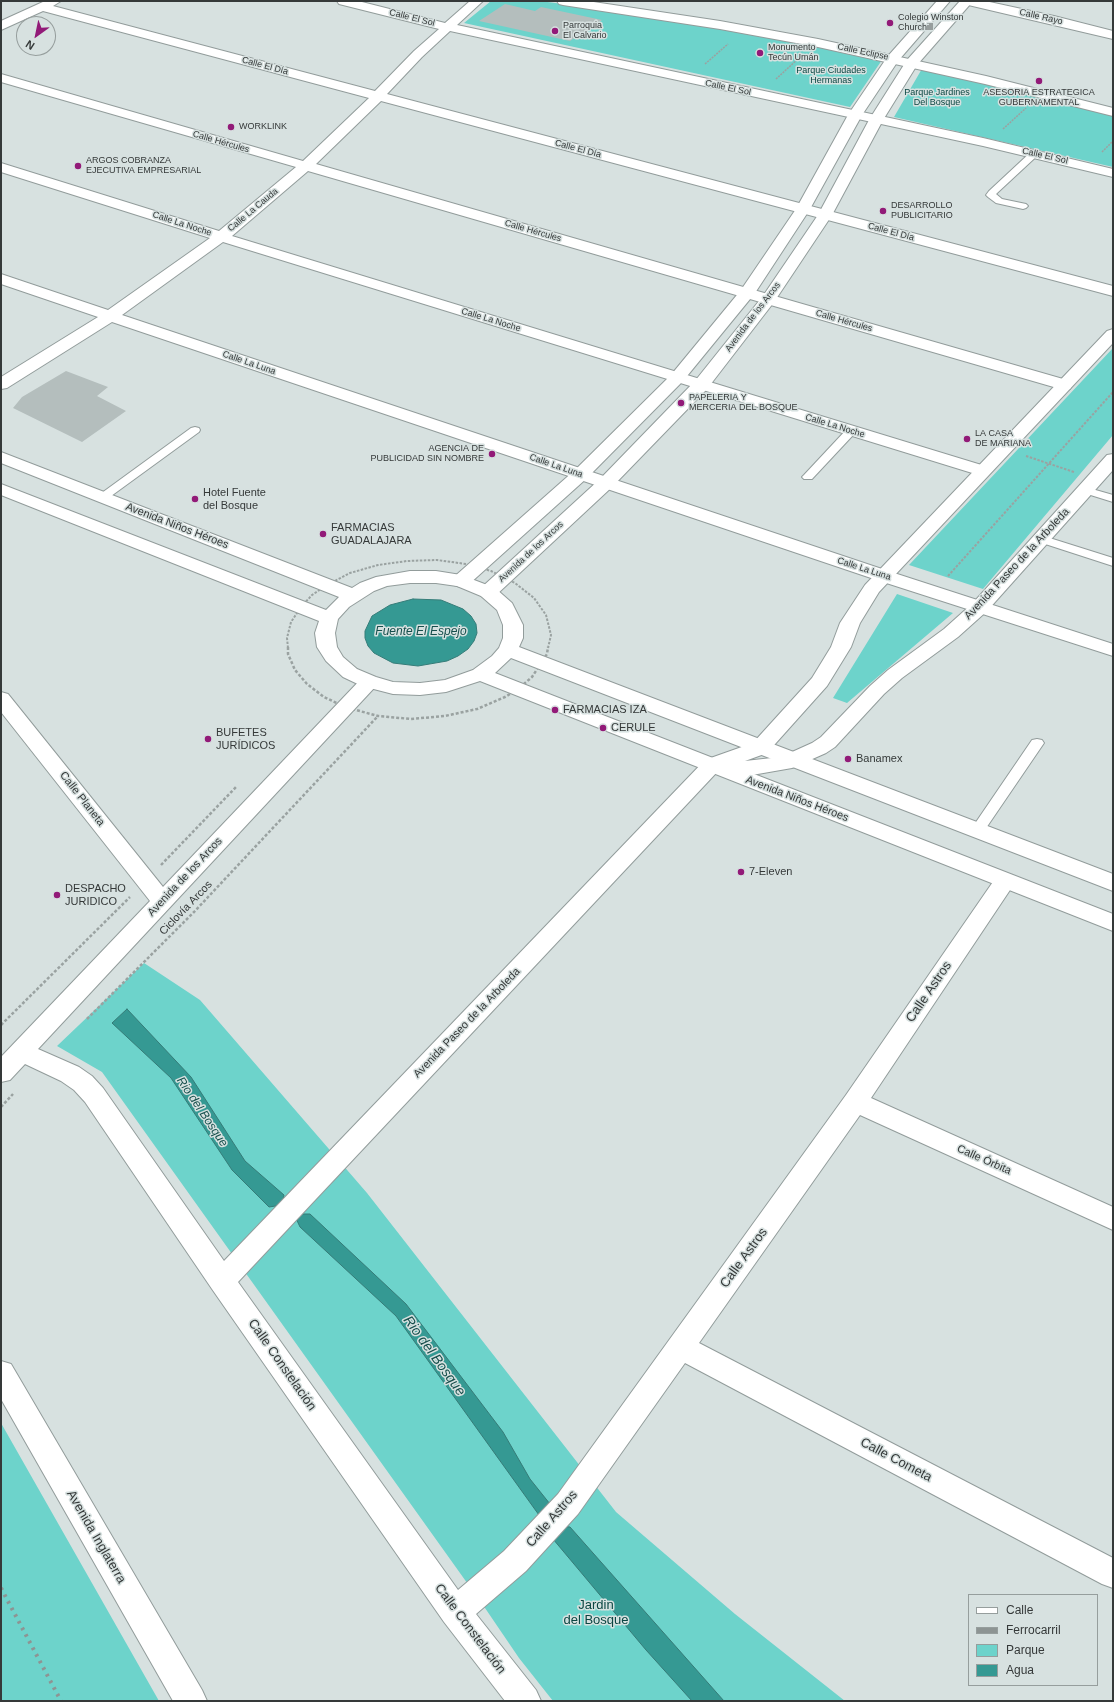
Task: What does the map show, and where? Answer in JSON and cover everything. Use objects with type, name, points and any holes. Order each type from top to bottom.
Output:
[{"type":"street","points":[[1,26],[55,1]]},
{"type":"street","name":"Calle El Sol","points":[[343,1],[447,27],[1035,153],[1113,172]]},
{"type":"street","name":"Calle La Cauda","points":[[1,384],[110,316],[221,237],[306,166],[356,119],[418,54],[477,1]]},
{"type":"street","name":"Calle Eclipse","points":[[563,1],[720,24],[912,63],[1113,112]]},
{"type":"street","name":"Avenida de los Arcos","points":[[461,581],[581,474],[677,378],[747,293],[803,209],[855,115],[893,59],[944,1]]},
{"type":"street","name":"Avenida de los Arcos","points":[[488,592],[606,483],[701,385],[769,300],[825,215],[876,120],[912,63],[968,1]]},
{"type":"street","name":"Calle Rayo","points":[[968,1],[1050,19],[1113,36]]},
{"type":"street","name":"Calle El Día","points":[[42,7],[1113,291]]},
{"type":"street","name":"Calle Hércules","points":[[1,78],[1064,385]]},
{"type":"street","name":"Calle La Noche","points":[[1,167],[221,237],[982,471]]},
{"type":"street","name":"Calle La Luna","points":[[1,279],[884,576],[1113,649]]},
{"type":"street","name":"Avenida Paseo de la Arboleda","points":[[222,1281],[712,765],[760,748],[820,682],[841,647],[850,623],[872,589],[1002,449],[1113,334]]},
{"type":"street","name":"Avenida Niños Héroes","points":[[1,457],[352,595]]},
{"type":"street","name":"Avenida Paseo de la Arboleda","points":[[712,765],[752,768],[792,761],[828,742],[881,686],[951,633],[980,607],[1040,538],[1103,473]]},
{"type":"street","points":[[1,489],[329,618]]},
{"type":"street","points":[[410,577],[436,577],[461,581],[488,592],[505,607],[513,625],[513,638],[508,650],[499,660],[480,674],[446,686],[420,689],[393,688],[369,682],[350,673],[336,661],[327,647],[325,633],[329,618],[342,603],[352,595],[367,587],[384,581],[410,577]]},
{"type":"street","points":[[508,650],[1113,884]]},
{"type":"street","name":"Avenida Niños Héroes","points":[[480,674],[1113,923]]},
{"type":"street","name":"Avenida de los Arcos","points":[[1,1073],[369,682]]},
{"type":"street","name":"Calle Planeta","points":[[1,698],[162,901]]},
{"type":"street","name":"Calle Astros","points":[[455,1612],[515,1561],[568,1504],[855,1102],[1005,880]]},
{"type":"street","name":"Calle Constelación","points":[[22,1052],[70,1074],[83,1083],[94,1094],[222,1281],[455,1612],[525,1701]]},
{"type":"street","name":"Calle Órbita","points":[[855,1102],[1113,1219]]},
{"type":"street","name":"Calle Cometa","points":[[680,1347],[1113,1574]]},
{"type":"street","name":"Avenida Inglaterra","points":[[1,1373],[190,1701]]},
{"type":"lane","points":[[1023,206],[999,201],[991,195],[1035,153]]},
{"type":"lane","points":[[103,497],[196,430]]},
{"type":"lane","points":[[808,477],[851,431]]},
{"type":"lane","points":[[1103,473],[1113,499]]},
{"type":"lane","points":[[1040,538],[1113,562]]},
{"type":"lane","points":[[977,831],[1037,743]]},
{"type":"path","points":[[702,67],[730,43]]},
{"type":"path","points":[[773,82],[800,57]]},
{"type":"path","points":[[1000,132],[1030,104]]},
{"type":"path","points":[[1101,153],[1113,141]]},
{"type":"path","points":[[934,592],[1113,392]]},
{"type":"path","points":[[1002,449],[1049,464],[1103,473]]},
{"type":"path","points":[[437,560],[478,567],[504,576],[534,598],[546,615],[551,634],[547,654],[542,664],[532,677],[518,689],[505,697],[477,709],[445,716],[411,719],[378,716],[345,707],[324,697],[303,680],[295,670],[288,654],[287,638],[291,622],[301,607],[312,595],[350,573],[378,565],[407,561],[437,560]]},
{"type":"path","points":[[319,702],[324,697]]},
{"type":"path","name":"Ciclovía Arcos","points":[[82,1025],[194,912],[378,716]]},
{"type":"path","points":[[1,1025],[240,784]]},
{"type":"path","points":[[1,1107],[45,1062]]},
{"type":"green space","name":"Parque Ciudades Hermanas","points":[[491,1],[540,1],[601,9],[769,37],[882,60],[850,107],[464,23]]},
{"type":"green space","name":"Parque Jardines Del Bosque","points":[[923,67],[1113,116],[1113,167],[894,117]]},
{"type":"green space","points":[[1113,348],[1113,435],[983,589],[909,565]]},
{"type":"green space","points":[[897,594],[953,613],[847,703],[833,698]]},
{"type":"green space","name":"Jardin del Bosque","points":[[144,963],[200,1000],[367,1193],[616,1512],[735,1614],[845,1701],[553,1701],[519,1658],[485,1608],[102,1072],[57,1046]]},
{"type":"green space","points":[[1,1423],[159,1701],[1,1701]]},
{"type":"water","name":"Fuente El Espejo","points":[[413,599],[441,600],[463,609],[471,616],[476,624],[477,633],[474,641],[468,649],[447,661],[418,666],[393,663],[374,653],[368,646],[365,638],[365,631],[372,616],[390,605]]},
{"type":"water","name":"Rio del Bosque","points":[[127,1009],[191,1077],[245,1161],[284,1195],[282,1205],[269,1207],[232,1170],[171,1078],[112,1023]]},
{"type":"water","name":"Rio del Bosque","points":[[294,1214],[310,1214],[406,1304],[503,1432],[530,1479],[554,1509],[544,1522],[396,1316],[300,1227]]},
{"type":"water","points":[[556,1526],[570,1527],[724,1701],[692,1701],[646,1650],[553,1539]]},
{"type":"building","name":"Parroquia El Calvario","points":[[505,4],[535,11],[541,7],[602,20],[570,41],[479,21]]},
{"type":"building","points":[[66,371],[108,387],[97,396],[126,411],[82,442],[13,408],[22,397]]},
{"type":"railway","points":[[1,1588],[61,1701]]},
{"type":"place","name":"Colegio Winston Churchill","points":[[890,23]]},
{"type":"place","name":"Parroquia El Calvario","points":[[555,31]]},
{"type":"place","name":"Monumento Tecún Umán","points":[[760,53]]},
{"type":"place","name":"ASESORIA ESTRATEGICA GUBERNAMENTAL","points":[[1039,81]]},
{"type":"place","name":"WORKLINK","points":[[231,127]]},
{"type":"place","name":"ARGOS COBRANZA EJECUTIVA EMPRESARIAL","points":[[78,166]]},
{"type":"place","name":"DESARROLLO PUBLICITARIO","points":[[883,211]]},
{"type":"place","name":"PAPELERIA Y MERCERIA DEL BOSQUE","points":[[681,403]]},
{"type":"place","name":"LA CASA DE MARIANA","points":[[967,439]]},
{"type":"place","name":"AGENCIA DE PUBLICIDAD SIN NOMBRE","points":[[492,454]]},
{"type":"place","name":"Hotel Fuente del Bosque","points":[[195,499]]},
{"type":"place","name":"FARMACIAS GUADALAJARA","points":[[323,534]]},
{"type":"place","name":"FARMACIAS IZA","points":[[555,710]]},
{"type":"place","name":"CERULE","points":[[603,728]]},
{"type":"place","name":"BUFETES JURÍDICOS","points":[[208,739]]},
{"type":"place","name":"Banamex","points":[[848,759]]},
{"type":"place","name":"7-Eleven","points":[[741,872]]},
{"type":"place","name":"DESPACHO JURIDICO","points":[[57,895]]}]
